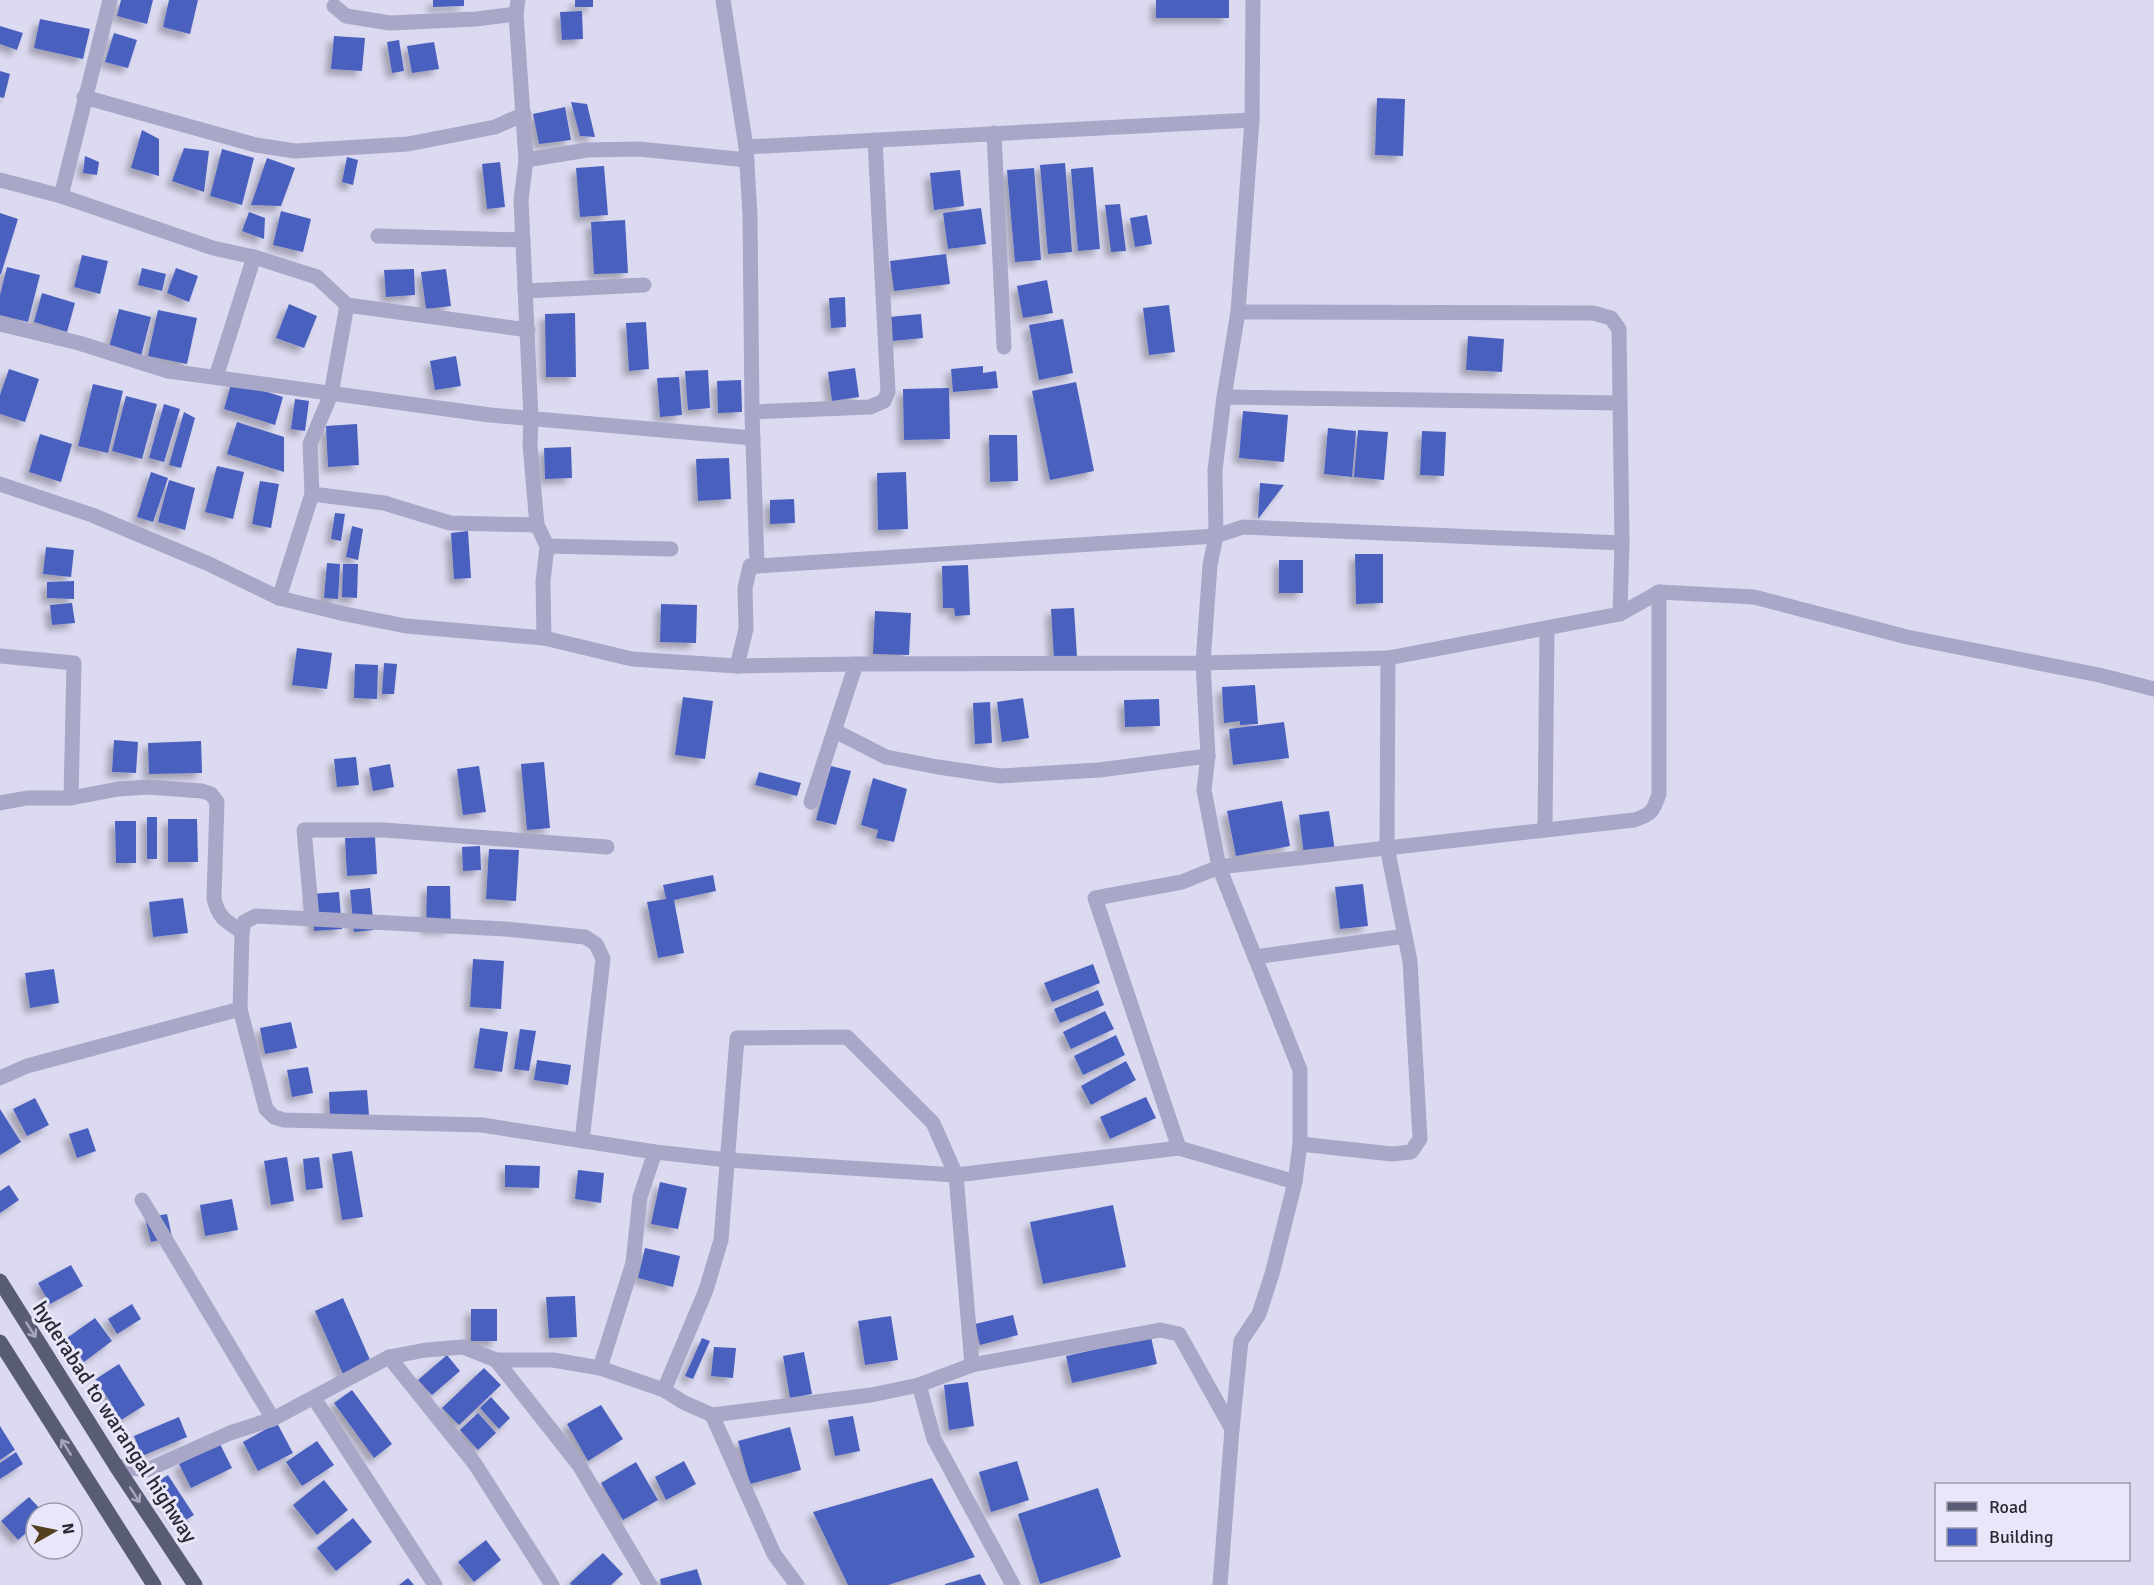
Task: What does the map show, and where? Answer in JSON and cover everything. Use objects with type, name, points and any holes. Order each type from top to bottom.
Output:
[{"type":"main road","name":"hyderabad to warangal highway","points":[[0,1281],[116,1466],[195,1585]]},
{"type":"main road","points":[[0,1342],[154,1585]]},
{"type":"street","points":[[61,196],[110,0]]},
{"type":"street","points":[[723,0],[746,154],[750,216],[752,412],[757,566]]},
{"type":"street","points":[[1220,1585],[1241,1341],[1259,1314],[1272,1275],[1295,1182],[1300,1144],[1300,1070],[1219,867],[1204,790],[1208,756],[1203,663],[1210,565],[1216,536],[1215,470],[1238,312],[1252,120],[1253,0]]},
{"type":"street","points":[[330,2],[346,16],[390,23],[476,19],[517,7],[526,160],[521,200],[528,330],[530,445],[537,525],[547,546],[543,580],[544,638]]},
{"type":"street","points":[[84,98],[256,145],[295,151],[408,144],[495,127],[524,114]]},
{"type":"street","points":[[526,160],[587,150],[639,149],[746,154],[875,140],[1252,120]]},
{"type":"street","points":[[994,133],[1004,347]]},
{"type":"street","points":[[752,412],[870,407],[884,400],[888,392],[875,140]]},
{"type":"street","points":[[0,180],[61,196],[213,248],[254,257],[317,277],[347,305],[528,330]]},
{"type":"street","points":[[378,236],[522,240]]},
{"type":"street","points":[[216,377],[254,257]]},
{"type":"street","points":[[525,291],[644,285]]},
{"type":"street","points":[[279,598],[312,494],[310,444],[331,394],[347,305]]},
{"type":"street","points":[[1238,312],[1593,313],[1611,318],[1619,329],[1622,543],[1620,614]]},
{"type":"street","points":[[0,324],[80,343],[168,371],[490,415],[753,438]]},
{"type":"street","points":[[1224,397],[1620,403]]},
{"type":"street","points":[[0,484],[92,515],[209,564],[279,598],[406,626],[544,638],[632,659],[737,666],[1203,663],[1388,658],[1620,614],[1659,592],[1754,597],[1907,637],[2099,675],[2154,689]]},
{"type":"street","points":[[312,494],[384,503],[450,522],[537,525]]},
{"type":"street","points":[[737,666],[746,629],[746,588],[750,566],[1216,536],[1243,527],[1622,543]]},
{"type":"street","points":[[547,546],[670,549]]},
{"type":"street","points":[[1179,1148],[1095,898],[1182,882],[1219,867],[1545,830],[1634,819],[1647,815],[1654,810],[1659,794],[1659,592]]},
{"type":"street","points":[[1545,830],[1547,628]]},
{"type":"street","points":[[0,656],[74,663],[71,798]]},
{"type":"street","points":[[1300,1144],[1392,1154],[1411,1152],[1420,1139],[1410,961],[1387,847],[1388,658]]},
{"type":"street","points":[[810,802],[856,664]]},
{"type":"street","points":[[835,731],[886,757],[1000,776],[1099,770],[1208,756]]},
{"type":"street","points":[[0,803],[27,798],[71,798],[148,787],[202,791],[211,794],[216,802],[214,898],[217,912],[224,920],[242,932]]},
{"type":"street","points":[[312,918],[304,830],[384,830],[607,847]]},
{"type":"street","points":[[582,1141],[603,959],[601,950],[585,936],[312,918],[256,916],[243,922],[240,1009],[266,1109],[274,1117],[284,1120],[482,1125],[582,1141],[655,1152],[728,1160],[956,1176],[1179,1148],[1295,1182]]},
{"type":"street","points":[[1255,957],[1405,936]]},
{"type":"street","points":[[0,1078],[27,1066],[240,1009]]},
{"type":"street","points":[[664,1390],[706,1290],[721,1240],[737,1038],[847,1037],[933,1124],[956,1176],[972,1365]]},
{"type":"street","points":[[600,1368],[633,1263],[640,1197],[655,1152]]},
{"type":"street","points":[[142,1200],[273,1419]]},
{"type":"street","points":[[116,1466],[147,1470],[230,1433],[273,1419],[389,1357],[426,1350],[463,1347],[496,1360],[553,1360],[600,1368],[664,1390],[683,1402],[712,1415],[871,1395],[919,1385],[972,1365],[1160,1330],[1179,1334],[1232,1429]]},
{"type":"street","points":[[389,1357],[475,1464],[552,1585]]},
{"type":"street","points":[[496,1360],[579,1465],[650,1585]]},
{"type":"street","points":[[919,1385],[934,1439],[1013,1585]]},
{"type":"street","points":[[314,1398],[435,1585]]},
{"type":"street","points":[[712,1415],[774,1554],[797,1585]]},
{"type":"building","points":[[121,0],[153,0],[147,24],[117,16]]},
{"type":"building","points":[[169,0],[198,0],[190,34],[163,27]]},
{"type":"building","points":[[433,0],[464,0],[464,6],[433,7]]},
{"type":"building","points":[[575,0],[593,0],[593,7],[575,7]]},
{"type":"building","points":[[1156,0],[1229,0],[1229,18],[1156,18]]},
{"type":"building","points":[[582,11],[583,39],[562,40],[560,12]]},
{"type":"building","points":[[40,19],[90,29],[83,59],[34,48]]},
{"type":"building","points":[[0,26],[23,33],[17,50],[0,44]]},
{"type":"building","points":[[114,33],[137,40],[128,68],[105,62]]},
{"type":"building","points":[[334,36],[365,38],[362,71],[331,69]]},
{"type":"building","points":[[399,40],[404,71],[392,73],[387,42]]},
{"type":"building","points":[[434,42],[439,69],[412,73],[407,46]]},
{"type":"building","points":[[0,71],[10,74],[4,98],[0,97]]},
{"type":"building","points":[[1377,98],[1405,99],[1403,156],[1375,155]]},
{"type":"building","points":[[571,102],[587,104],[595,137],[580,136]]},
{"type":"building","points":[[565,107],[571,140],[539,144],[533,114]]},
{"type":"building","points":[[142,130],[159,139],[159,176],[131,168]]},
{"type":"building","points":[[184,148],[209,151],[204,192],[172,181]]},
{"type":"building","points":[[222,149],[254,158],[242,205],[210,196]]},
{"type":"building","points":[[85,156],[99,162],[97,175],[83,173]]},
{"type":"building","points":[[347,157],[358,160],[353,185],[342,182]]},
{"type":"building","points":[[267,158],[295,168],[281,206],[251,205]]},
{"type":"building","points":[[500,162],[505,207],[487,209],[482,164]]},
{"type":"building","points":[[1065,163],[1072,252],[1048,254],[1040,165]]},
{"type":"building","points":[[604,166],[608,215],[580,217],[576,168]]},
{"type":"building","points":[[1093,167],[1100,249],[1078,251],[1071,169]]},
{"type":"building","points":[[1034,168],[1041,260],[1015,262],[1007,170]]},
{"type":"building","points":[[960,170],[964,206],[934,210],[930,173]]},
{"type":"building","points":[[1120,204],[1126,251],[1111,252],[1105,205]]},
{"type":"building","points":[[981,208],[986,244],[948,249],[943,213]]},
{"type":"building","points":[[281,211],[311,219],[303,252],[273,245]]},
{"type":"building","points":[[249,212],[265,218],[264,239],[242,231]]},
{"type":"building","points":[[0,213],[18,219],[1,274],[0,274]]},
{"type":"building","points":[[1147,215],[1152,244],[1135,247],[1130,218]]},
{"type":"building","points":[[625,220],[628,273],[594,274],[591,222]]},
{"type":"building","points":[[946,254],[950,284],[894,291],[890,261]]},
{"type":"building","points":[[82,255],[108,261],[100,294],[74,287]]},
{"type":"building","points":[[7,267],[40,275],[28,322],[0,315],[0,295]]},
{"type":"building","points":[[142,268],[166,274],[162,291],[138,285]]},
{"type":"building","points":[[176,268],[198,276],[189,302],[167,293]]},
{"type":"building","points":[[414,269],[415,295],[386,297],[384,270]]},
{"type":"building","points":[[446,269],[451,306],[426,309],[421,272]]},
{"type":"building","points":[[1047,280],[1053,313],[1023,318],[1017,286]]},
{"type":"building","points":[[42,293],[75,303],[67,332],[34,322]]},
{"type":"building","points":[[845,297],[846,327],[831,328],[829,298]]},
{"type":"building","points":[[289,304],[317,316],[304,348],[276,338]]},
{"type":"building","points":[[1169,305],[1175,352],[1149,355],[1143,308]]},
{"type":"building","points":[[119,309],[151,317],[141,356],[109,348]]},
{"type":"building","points":[[158,310],[197,318],[187,364],[148,356]]},
{"type":"building","points":[[575,313],[576,377],[546,377],[545,314]]},
{"type":"building","points":[[921,314],[923,338],[892,341],[889,317]]},
{"type":"building","points":[[1063,319],[1073,373],[1039,380],[1029,325]]},
{"type":"building","points":[[646,322],[649,369],[629,371],[626,323]]},
{"type":"building","points":[[1468,336],[1504,339],[1502,372],[1466,370]]},
{"type":"building","points":[[456,356],[461,386],[435,390],[430,361]]},
{"type":"building","points":[[983,366],[983,373],[996,371],[998,388],[953,392],[951,369]]},
{"type":"building","points":[[855,368],[859,397],[832,401],[828,372]]},
{"type":"building","points":[[9,369],[39,379],[25,422],[0,414],[0,395]]},
{"type":"building","points":[[708,370],[710,408],[688,410],[685,371]]},
{"type":"building","points":[[679,377],[682,415],[660,417],[657,378]]},
{"type":"building","points":[[741,380],[742,412],[718,413],[717,381]]},
{"type":"building","points":[[232,381],[283,397],[275,425],[224,409]]},
{"type":"building","points":[[1076,382],[1094,471],[1050,480],[1032,391]]},
{"type":"building","points":[[93,384],[123,391],[108,453],[78,446]]},
{"type":"building","points":[[949,388],[950,439],[904,440],[903,389]]},
{"type":"building","points":[[126,396],[157,404],[142,459],[112,451]]},
{"type":"building","points":[[295,399],[309,401],[305,431],[291,429]]},
{"type":"building","points":[[164,404],[180,409],[164,462],[149,458]]},
{"type":"building","points":[[1243,411],[1288,415],[1284,462],[1239,458]]},
{"type":"building","points":[[184,412],[195,418],[181,468],[169,465]]},
{"type":"building","points":[[237,422],[284,437],[284,472],[227,454]]},
{"type":"building","points":[[357,424],[359,465],[328,467],[326,426]]},
{"type":"building","points":[[1328,428],[1356,431],[1352,477],[1324,474]]},
{"type":"building","points":[[1358,430],[1388,432],[1384,480],[1354,477]]},
{"type":"building","points":[[1422,431],[1446,432],[1444,476],[1420,475]]},
{"type":"building","points":[[40,434],[72,444],[61,482],[29,472]]},
{"type":"building","points":[[989,435],[1017,435],[1018,481],[990,482]]},
{"type":"building","points":[[571,447],[572,478],[545,479],[544,448]]},
{"type":"building","points":[[729,458],[731,499],[698,501],[696,459]]},
{"type":"building","points":[[217,466],[244,472],[233,519],[205,512]]},
{"type":"building","points":[[151,472],[168,478],[153,522],[137,517]]},
{"type":"building","points":[[906,472],[908,529],[878,530],[877,473]]},
{"type":"building","points":[[169,480],[195,488],[185,530],[158,522]]},
{"type":"building","points":[[260,481],[279,484],[271,528],[252,524]]},
{"type":"building","points":[[1260,483],[1284,485],[1258,519]]},
{"type":"building","points":[[794,499],[795,523],[770,524],[770,500]]},
{"type":"building","points":[[335,513],[345,514],[341,541],[331,539]]},
{"type":"building","points":[[352,526],[363,529],[358,560],[346,557]]},
{"type":"building","points":[[468,531],[471,578],[454,579],[451,533]]},
{"type":"building","points":[[46,547],[74,550],[71,577],[43,574]]},
{"type":"building","points":[[1355,554],[1383,554],[1383,603],[1356,604]]},
{"type":"building","points":[[1279,560],[1303,560],[1303,593],[1279,593]]},
{"type":"building","points":[[327,563],[340,564],[338,599],[324,598]]},
{"type":"building","points":[[343,564],[358,564],[357,598],[342,597]]},
{"type":"building","points":[[968,565],[970,615],[955,616],[954,608],[943,608],[942,566]]},
{"type":"building","points":[[74,581],[74,599],[47,598],[47,582]]},
{"type":"building","points":[[72,603],[75,623],[52,625],[50,605]]},
{"type":"building","points":[[661,604],[697,605],[696,643],[660,642]]},
{"type":"building","points":[[1074,608],[1077,657],[1054,658],[1051,609]]},
{"type":"building","points":[[875,611],[911,613],[909,655],[873,654]]},
{"type":"building","points":[[297,648],[332,653],[327,689],[292,685]]},
{"type":"building","points":[[384,663],[397,664],[394,694],[382,694]]},
{"type":"building","points":[[355,664],[378,665],[377,699],[354,698]]},
{"type":"building","points":[[1255,685],[1258,724],[1240,725],[1240,721],[1224,723],[1222,687]]},
{"type":"building","points":[[683,697],[713,701],[705,759],[675,755]]},
{"type":"building","points":[[1023,698],[1029,738],[1002,742],[997,702]]},
{"type":"building","points":[[1159,699],[1160,726],[1125,727],[1124,700]]},
{"type":"building","points":[[990,702],[992,743],[975,744],[973,703]]},
{"type":"building","points":[[1284,722],[1289,758],[1233,765],[1229,729]]},
{"type":"building","points":[[114,740],[138,742],[136,773],[112,772]]},
{"type":"building","points":[[201,741],[202,773],[149,774],[148,743]]},
{"type":"building","points":[[356,757],[359,785],[337,787],[334,759]]},
{"type":"building","points":[[544,762],[550,828],[527,830],[521,764]]},
{"type":"building","points":[[390,764],[394,787],[373,791],[369,768]]},
{"type":"building","points":[[479,766],[486,812],[463,815],[457,769]]},
{"type":"building","points":[[831,766],[851,771],[836,825],[816,820]]},
{"type":"building","points":[[759,772],[801,783],[797,796],[755,785]]},
{"type":"building","points":[[873,778],[907,789],[894,842],[876,838],[878,830],[861,825]]},
{"type":"building","points":[[1282,801],[1290,846],[1236,856],[1227,811]]},
{"type":"building","points":[[1329,811],[1335,851],[1304,855],[1299,815]]},
{"type":"building","points":[[147,817],[157,817],[157,859],[147,859]]},
{"type":"building","points":[[168,819],[197,819],[198,862],[168,862]]},
{"type":"building","points":[[115,821],[136,821],[136,863],[116,863]]},
{"type":"building","points":[[375,837],[377,874],[347,876],[345,838]]},
{"type":"building","points":[[480,846],[481,870],[463,871],[462,847]]},
{"type":"building","points":[[489,849],[519,850],[516,901],[486,899]]},
{"type":"building","points":[[713,875],[716,891],[674,900],[684,953],[658,958],[647,902],[666,899],[663,885]]},
{"type":"building","points":[[1363,884],[1368,926],[1340,929],[1335,887]]},
{"type":"building","points":[[427,886],[450,886],[451,929],[426,929]]},
{"type":"building","points":[[370,888],[374,930],[354,932],[350,890]]},
{"type":"building","points":[[339,892],[342,929],[314,931],[310,894]]},
{"type":"building","points":[[183,898],[188,933],[153,937],[149,902]]},
{"type":"building","points":[[473,959],[504,961],[501,1009],[470,1007]]},
{"type":"building","points":[[1093,964],[1100,983],[1052,1002],[1044,983]]},
{"type":"building","points":[[54,969],[59,1003],[30,1008],[25,973]]},
{"type":"building","points":[[1098,990],[1104,1005],[1060,1023],[1054,1009]]},
{"type":"building","points":[[1105,1011],[1114,1029],[1071,1049],[1063,1032]]},
{"type":"building","points":[[291,1022],[297,1048],[265,1054],[260,1028]]},
{"type":"building","points":[[480,1028],[508,1032],[502,1072],[474,1068]]},
{"type":"building","points":[[520,1029],[536,1031],[529,1071],[514,1069]]},
{"type":"building","points":[[1116,1035],[1125,1055],[1083,1075],[1074,1056]]},
{"type":"building","points":[[537,1060],[571,1065],[568,1085],[534,1080]]},
{"type":"building","points":[[1126,1061],[1136,1080],[1091,1105],[1081,1086]]},
{"type":"building","points":[[308,1067],[313,1093],[292,1097],[287,1070]]},
{"type":"building","points":[[367,1090],[369,1115],[330,1115],[329,1092]]},
{"type":"building","points":[[1146,1097],[1156,1118],[1110,1139],[1100,1117]]},
{"type":"building","points":[[35,1098],[49,1125],[27,1136],[13,1109]]},
{"type":"building","points":[[0,1109],[21,1142],[0,1155]]},
{"type":"building","points":[[88,1128],[96,1151],[77,1158],[69,1134]]},
{"type":"building","points":[[352,1151],[363,1217],[342,1220],[332,1154]]},
{"type":"building","points":[[287,1157],[294,1201],[271,1205],[264,1161]]},
{"type":"building","points":[[319,1157],[323,1188],[306,1190],[303,1159]]},
{"type":"building","points":[[505,1165],[540,1166],[539,1188],[505,1187]]},
{"type":"building","points":[[578,1170],[604,1173],[601,1203],[575,1199]]},
{"type":"building","points":[[660,1182],[687,1188],[678,1229],[651,1224]]},
{"type":"building","points":[[9,1185],[19,1200],[0,1213],[0,1191]]},
{"type":"building","points":[[232,1199],[238,1230],[205,1236],[200,1205]]},
{"type":"building","points":[[1113,1205],[1126,1267],[1043,1284],[1030,1222]]},
{"type":"building","points":[[167,1214],[172,1237],[151,1242],[145,1218]]},
{"type":"building","points":[[645,1248],[680,1256],[673,1287],[638,1278]]},
{"type":"building","points":[[71,1265],[83,1286],[50,1304],[38,1283]]},
{"type":"building","points":[[575,1296],[577,1337],[549,1338],[546,1297]]},
{"type":"building","points":[[343,1298],[371,1362],[343,1374],[315,1311]]},
{"type":"building","points":[[132,1304],[141,1319],[117,1334],[108,1319]]},
{"type":"building","points":[[471,1309],[497,1309],[497,1341],[471,1341]]},
{"type":"building","points":[[1013,1315],[1018,1335],[980,1345],[975,1324]]},
{"type":"building","points":[[891,1316],[898,1360],[865,1365],[858,1321]]},
{"type":"building","points":[[95,1318],[112,1341],[84,1362],[67,1338]]},
{"type":"building","points":[[1151,1337],[1157,1364],[1072,1383],[1066,1356]]},
{"type":"building","points":[[702,1338],[710,1341],[693,1379],[685,1376]]},
{"type":"building","points":[[714,1347],[736,1348],[733,1378],[711,1376]]},
{"type":"building","points":[[804,1352],[812,1394],[790,1398],[783,1356]]},
{"type":"building","points":[[447,1355],[460,1371],[432,1395],[418,1380]]},
{"type":"building","points":[[119,1364],[145,1405],[121,1420],[96,1379]]},
{"type":"building","points":[[484,1368],[501,1385],[459,1425],[442,1408]]},
{"type":"building","points":[[968,1382],[974,1426],[949,1430],[944,1385]]},
{"type":"building","points":[[352,1390],[392,1444],[374,1458],[334,1403]]},
{"type":"building","points":[[491,1397],[510,1418],[499,1429],[480,1408]]},
{"type":"building","points":[[601,1405],[623,1439],[588,1461],[567,1424]]},
{"type":"building","points":[[478,1413],[496,1433],[478,1450],[460,1430]]},
{"type":"building","points":[[853,1416],[860,1451],[835,1456],[828,1420]]},
{"type":"building","points":[[179,1417],[187,1437],[142,1456],[134,1436]]},
{"type":"building","points":[[277,1423],[293,1453],[258,1471],[243,1442]]},
{"type":"building","points":[[0,1426],[15,1450],[0,1460]]},
{"type":"building","points":[[790,1427],[801,1470],[750,1484],[738,1441]]},
{"type":"building","points":[[317,1441],[334,1465],[302,1486],[286,1462]]},
{"type":"building","points":[[220,1444],[232,1468],[191,1488],[179,1464]]},
{"type":"building","points":[[16,1452],[23,1464],[0,1479],[0,1463]]},
{"type":"building","points":[[684,1461],[696,1484],[666,1500],[655,1477]]},
{"type":"building","points":[[1017,1461],[1029,1500],[991,1512],[979,1472]]},
{"type":"building","points":[[636,1462],[658,1500],[623,1520],[601,1483]]},
{"type":"building","points":[[168,1475],[194,1515],[181,1523],[155,1483]]},
{"type":"building","points":[[932,1478],[975,1557],[888,1585],[848,1585],[813,1512]]},
{"type":"building","points":[[324,1480],[348,1510],[317,1535],[293,1505]]},
{"type":"building","points":[[1098,1488],[1121,1557],[1040,1584],[1018,1514]]},
{"type":"building","points":[[24,1501],[24,1535],[18,1540],[1,1521]]},
{"type":"building","points":[[353,1518],[372,1542],[336,1571],[317,1548]]},
{"type":"building","points":[[486,1540],[501,1560],[474,1582],[458,1562]]},
{"type":"building","points":[[603,1553],[623,1574],[611,1585],[571,1585],[570,1583]]},
{"type":"building","points":[[697,1569],[702,1585],[661,1585],[660,1579]]},
{"type":"building","points":[[980,1574],[986,1585],[945,1585],[945,1584]]},
{"type":"building","points":[[408,1578],[414,1585],[399,1585]]}]
